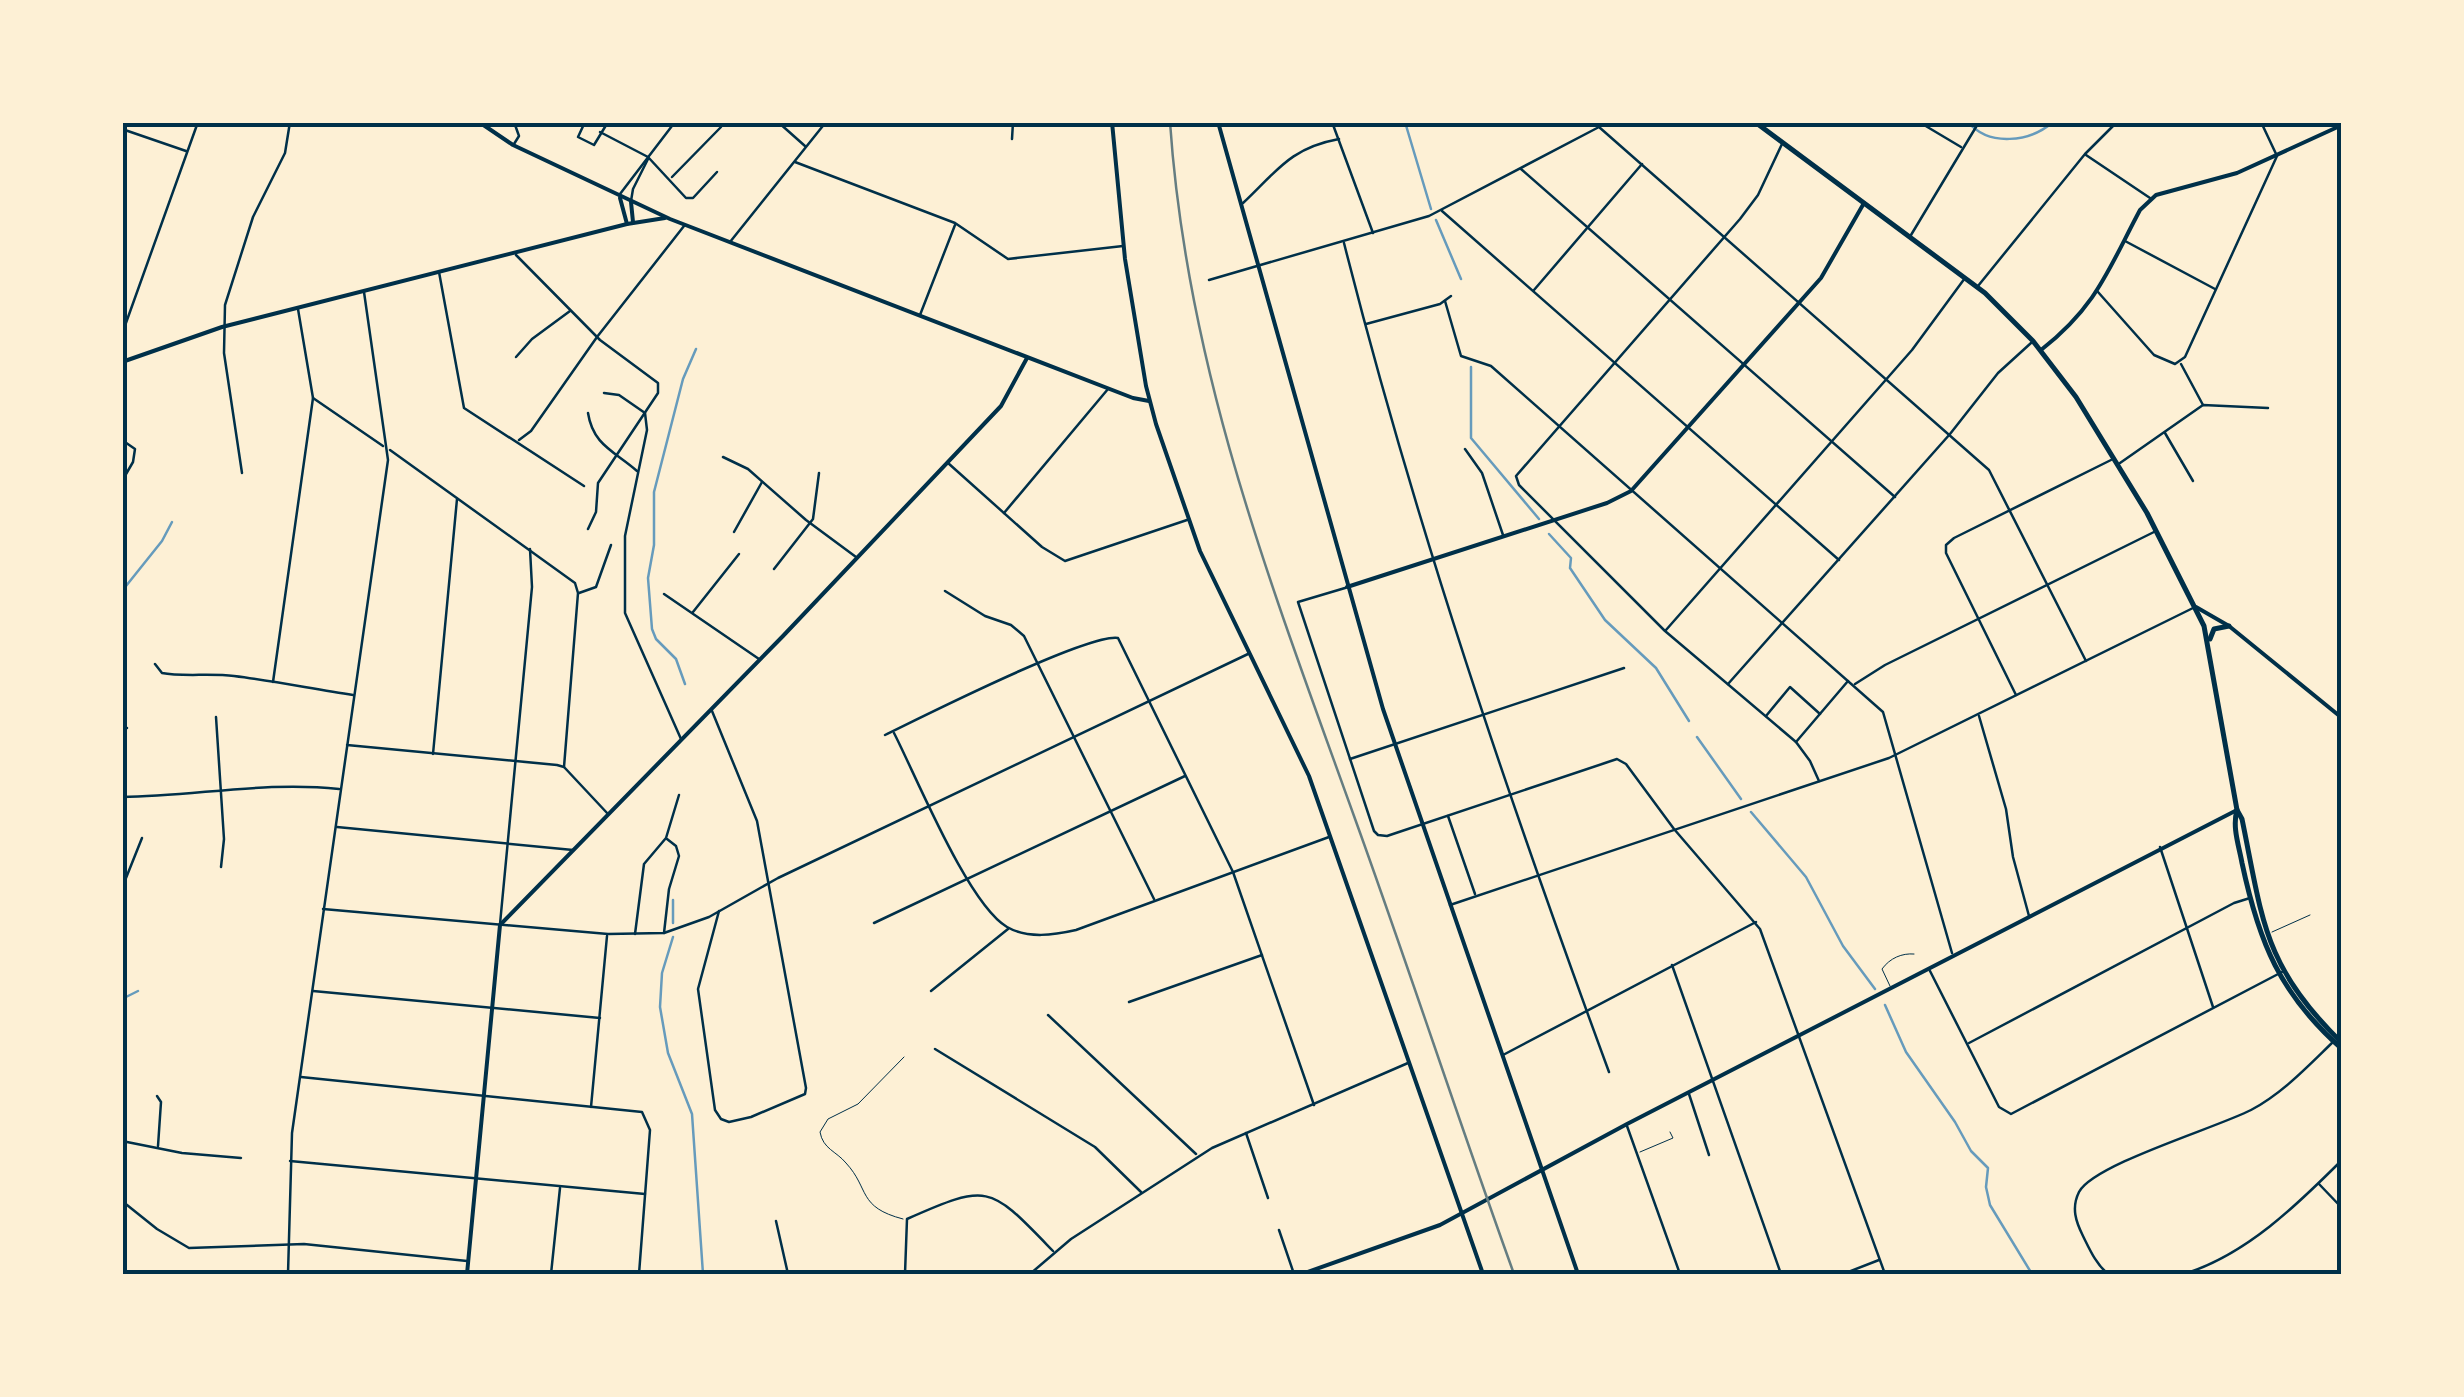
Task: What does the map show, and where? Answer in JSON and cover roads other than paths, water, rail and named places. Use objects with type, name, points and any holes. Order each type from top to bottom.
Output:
[{"type":"main road","points":[[1755,122],[1977,287],[2033,340],[2117,461],[2196,607],[2209,641],[2261,940],[2280,973],[2338,1043]]},
{"type":"main road","points":[[2209,641],[2214,629],[2230,626]]},
{"type":"main road","points":[[2253,897],[2280,973]]},
{"type":"street","points":[[122,334],[198,122]]},
{"type":"street","points":[[242,473],[222,328],[225,305],[257,208],[285,152],[290,122]]},
{"type":"street","points":[[513,145],[519,136],[514,122]]},
{"type":"street","points":[[586,122],[578,138],[594,145],[608,122]]},
{"type":"street","points":[[619,195],[675,122]]},
{"type":"street","points":[[778,122],[806,147]]},
{"type":"street","points":[[730,242],[826,122]]},
{"type":"street","points":[[1012,139],[1013,122]]},
{"type":"street","points":[[1112,122],[1124,246],[1149,400],[1208,569],[1309,776],[1483,1274]]},
{"type":"street","points":[[1218,122],[1346,587],[1394,745],[1578,1274]]},
{"type":"street","points":[[1332,122],[1373,233]]},
{"type":"street","points":[[1919,122],[1964,148]]},
{"type":"street","points":[[1910,236],[1979,122]]},
{"type":"street","points":[[1977,287],[2085,154],[2117,122]]},
{"type":"street","points":[[2261,122],[2278,156]]},
{"type":"street","points":[[481,123],[513,145],[684,224],[1026,358],[1149,400]]},
{"type":"street","points":[[2041,350],[2079,318],[2098,292],[2143,204],[2150,198],[2237,173],[2342,125]]},
{"type":"street","points":[[670,178],[721,127]]},
{"type":"street","points":[[1209,280],[1441,210],[1599,127],[1989,470],[2086,661]]},
{"type":"street","points":[[122,129],[187,152]]},
{"type":"street","points":[[600,132],[648,158],[690,200],[717,172]]},
{"type":"street","points":[[1242,204],[1290,157],[1311,146],[1339,139]]},
{"type":"street","points":[[1783,143],[1758,195],[1516,476],[1518,485],[1665,631],[1796,742],[1818,781]]},
{"type":"street","points":[[2085,154],[2150,198]]},
{"type":"street","points":[[2180,363],[2278,156]]},
{"type":"street","points":[[630,223],[632,189],[648,158]]},
{"type":"street","points":[[795,162],[955,224],[1013,260],[1124,246]]},
{"type":"street","points":[[1533,291],[1642,164]]},
{"type":"street","points":[[1520,168],[1895,497]]},
{"type":"street","points":[[619,195],[630,223]]},
{"type":"street","points":[[1864,202],[1821,278],[1632,491],[1556,520],[1298,602],[1348,760],[1378,836],[1616,760],[1626,764],[1674,829],[1756,922],[1885,1274]]},
{"type":"street","points":[[1441,210],[1839,560]]},
{"type":"street","points":[[122,362],[298,307],[630,223],[670,218]]},
{"type":"street","points":[[517,440],[524,440],[531,431],[597,336],[684,224]]},
{"type":"street","points":[[919,317],[955,224]]},
{"type":"street","points":[[2124,240],[2216,290]]},
{"type":"street","points":[[1343,242],[1434,559],[1609,1072]]},
{"type":"street","points":[[513,252],[597,336],[658,383],[658,393],[598,483],[596,512],[588,528]]},
{"type":"street","points":[[439,272],[464,408],[584,486]]},
{"type":"street","points":[[1665,631],[1887,379],[1966,278]]},
{"type":"street","points":[[288,1274],[290,1161],[299,1077],[383,500],[387,448],[364,290]]},
{"type":"street","points":[[2098,292],[2154,354],[2166,362],[2180,363]]},
{"type":"street","points":[[1364,325],[1451,296]]},
{"type":"street","points":[[1445,301],[1460,356],[1491,366],[1883,712],[1953,956]]},
{"type":"street","points":[[273,682],[313,398],[298,307]]},
{"type":"street","points":[[516,357],[532,339],[571,310]]},
{"type":"street","points":[[1726,685],[1950,434],[1998,372],[2033,340]]},
{"type":"street","points":[[500,926],[1001,406],[1026,358]]},
{"type":"street","points":[[2180,363],[2203,405]]},
{"type":"street","points":[[1004,513],[1108,388]]},
{"type":"street","points":[[604,393],[619,395],[645,413],[648,430],[625,536],[625,613],[681,740]]},
{"type":"street","points":[[313,398],[568,575],[578,593],[564,768]]},
{"type":"street","points":[[2016,696],[1946,546],[1954,538],[2117,461],[2203,405],[2268,408]]},
{"type":"street","points":[[588,413],[594,436],[638,472]]},
{"type":"street","points":[[2164,431],[2194,481]]},
{"type":"street","points":[[122,440],[135,449],[136,456],[122,481]]},
{"type":"street","points":[[1465,448],[1479,466],[1503,536]]},
{"type":"street","points":[[723,457],[736,461],[857,558]]},
{"type":"street","points":[[948,462],[1042,547],[1065,561],[1188,520]]},
{"type":"street","points":[[774,570],[810,524],[819,473]]},
{"type":"street","points":[[734,532],[762,482]]},
{"type":"street","points":[[433,754],[457,498]]},
{"type":"street","points":[[1854,685],[1884,666],[2156,531]]},
{"type":"street","points":[[578,593],[596,587],[610,545]]},
{"type":"street","points":[[467,1274],[532,587],[530,549]]},
{"type":"street","points":[[692,613],[739,554]]},
{"type":"street","points":[[945,591],[985,616],[1018,629],[1155,901]]},
{"type":"street","points":[[664,594],[760,660]]},
{"type":"street","points":[[1449,906],[1897,754],[2196,607],[2230,626],[2342,718]]},
{"type":"street","points":[[885,735],[1038,664],[1113,636],[1121,642],[1234,872],[1314,1105]]},
{"type":"street","points":[[323,908],[634,936],[664,933],[719,911],[930,804],[1250,654]]},
{"type":"street","points":[[155,664],[162,673],[170,675],[196,672],[354,696]]},
{"type":"street","points":[[1348,760],[1624,668]]},
{"type":"street","points":[[1796,742],[1849,680]]},
{"type":"street","points":[[1766,718],[1790,688],[1820,714]]},
{"type":"street","points":[[711,710],[753,806],[805,1094],[729,1122],[717,1115],[697,1003],[698,984],[719,911]]},
{"type":"street","points":[[1979,714],[2006,809],[2012,857],[2029,916]]},
{"type":"street","points":[[216,717],[224,840],[221,867]]},
{"type":"street","points":[[893,731],[966,879],[991,914],[1023,933],[1058,934],[1330,836]]},
{"type":"street","points":[[347,744],[564,768],[609,815]]},
{"type":"street","points":[[874,923],[1187,776]]},
{"type":"street","points":[[122,796],[221,792],[287,784],[340,789]]},
{"type":"street","points":[[634,936],[644,864],[666,838],[679,795]]},
{"type":"street","points":[[1302,1274],[1429,1230],[1626,1124],[2237,810]]},
{"type":"street","points":[[1448,815],[1476,896]]},
{"type":"street","points":[[334,827],[575,850]]},
{"type":"street","points":[[122,888],[142,838]]},
{"type":"street","points":[[664,933],[670,889],[680,856],[666,838]]},
{"type":"street","points":[[2160,847],[2214,1009]]},
{"type":"street","points":[[1968,1044],[2253,897]]},
{"type":"street","points":[[1502,1056],[1756,922]]},
{"type":"street","points":[[931,992],[1009,928]]},
{"type":"street","points":[[591,1107],[608,934]]},
{"type":"street","points":[[1129,1002],[1263,955]]},
{"type":"street","points":[[1672,966],[1782,1274]]},
{"type":"street","points":[[1929,969],[2006,1114],[2018,1112],[2280,973]]},
{"type":"street","points":[[311,991],[600,1018]]},
{"type":"street","points":[[1048,1015],[1198,1156]]},
{"type":"street","points":[[2108,1274],[2093,1255],[2075,1218],[2077,1197],[2083,1187],[2110,1168],[2253,1109],[2338,1043]]},
{"type":"street","points":[[935,1048],[1095,1146],[1142,1192]]},
{"type":"street","points":[[1030,1274],[1054,1252],[1198,1156],[1246,1131],[1409,1062]]},
{"type":"street","points":[[299,1077],[642,1112],[648,1122],[640,1274]]},
{"type":"street","points":[[1689,1092],[1709,1155]]},
{"type":"street","points":[[157,1096],[161,1102],[158,1148]]},
{"type":"street","points":[[1626,1124],[1680,1274]]},
{"type":"street","points":[[1246,1131],[1268,1198]]},
{"type":"street","points":[[122,1141],[241,1158]]},
{"type":"street","points":[[2184,1274],[2258,1234],[2342,1160]]},
{"type":"street","points":[[290,1161],[646,1194]]},
{"type":"street","points":[[2318,1183],[2342,1208]]},
{"type":"street","points":[[551,1274],[560,1186]]},
{"type":"street","points":[[905,1274],[907,1219],[960,1195],[986,1194],[1005,1205],[1054,1252]]},
{"type":"street","points":[[122,1201],[157,1230],[189,1248],[288,1244],[468,1262]]},
{"type":"street","points":[[776,1221],[788,1274]]},
{"type":"street","points":[[1278,1230],[1294,1274]]},
{"type":"street","points":[[1844,1274],[1880,1260]]},
{"type":"lane","points":[[2266,934],[2310,916]]},
{"type":"lane","points":[[1892,988],[1882,968],[1904,953],[1914,954]]},
{"type":"lane","points":[[904,1058],[858,1104],[822,1124],[820,1138],[848,1164],[866,1199],[891,1215],[907,1219]]},
{"type":"lane","points":[[1637,1153],[1673,1138],[1670,1132]]},
{"type":"waterway","points":[[1405,122],[1431,209]]},
{"type":"waterway","points":[[1968,122],[1987,135],[2010,139],[2033,134],[2053,122]]},
{"type":"waterway","points":[[1436,220],[1461,279]]},
{"type":"waterway","points":[[685,684],[676,659],[656,639],[652,629],[648,578],[654,545],[654,492],[683,379],[696,349]]},
{"type":"waterway","points":[[1471,367],[1471,438],[1539,519]]},
{"type":"waterway","points":[[122,591],[162,541],[172,522]]},
{"type":"waterway","points":[[1549,534],[1571,558],[1570,568],[1605,620],[1656,668],[1689,721]]},
{"type":"waterway","points":[[1697,737],[1741,799]]},
{"type":"waterway","points":[[1751,812],[1806,877],[1843,946],[1875,989]]},
{"type":"waterway","points":[[673,900],[673,923]]},
{"type":"waterway","points":[[673,937],[662,973],[660,1007],[668,1053],[692,1114],[703,1274]]},
{"type":"waterway","points":[[122,999],[138,991]]},
{"type":"waterway","points":[[1885,1005],[1906,1052],[1971,1151],[1988,1168],[1986,1187],[1990,1205],[2032,1274]]},
{"type":"railway","points":[[1170,122],[1179,214],[1194,303],[1237,475],[1514,1274]]}]
